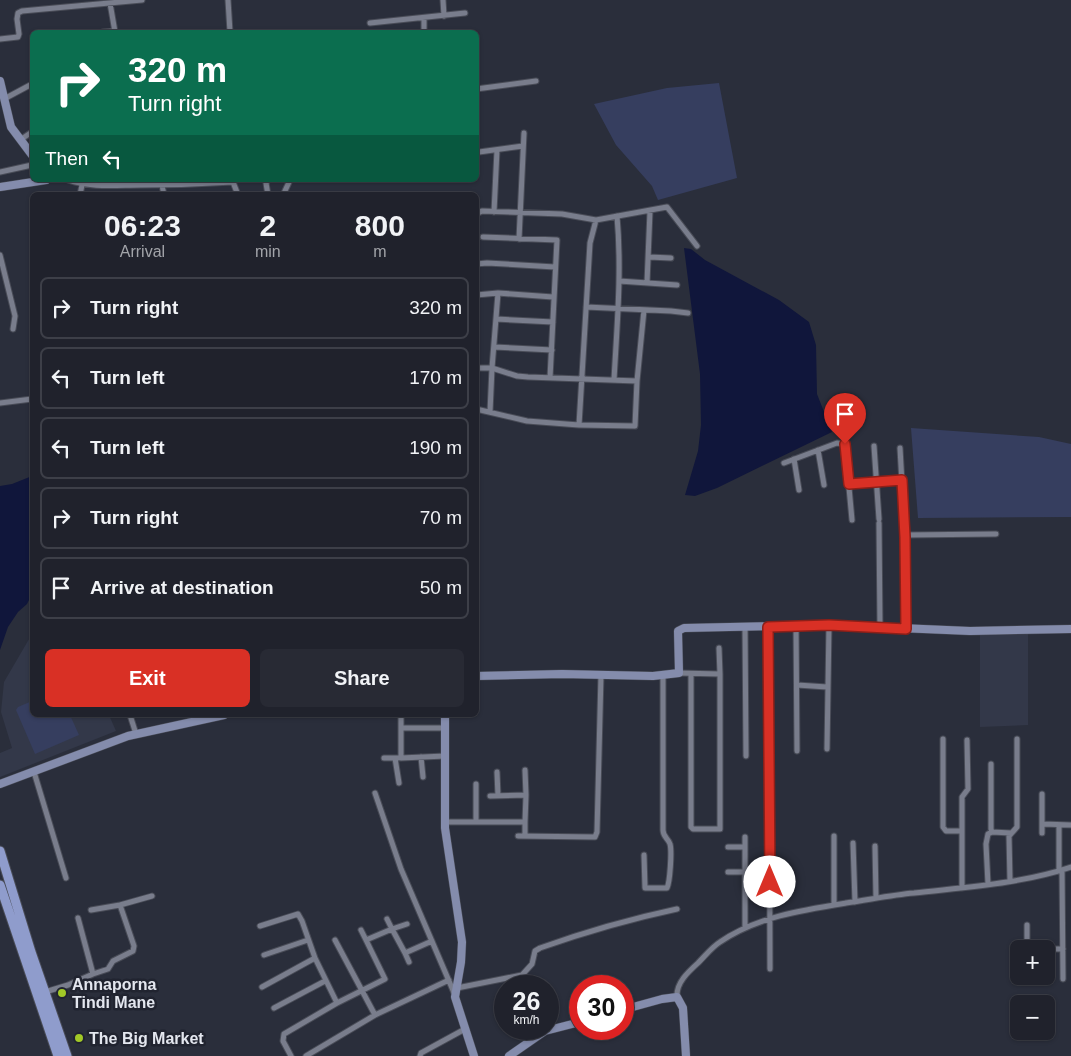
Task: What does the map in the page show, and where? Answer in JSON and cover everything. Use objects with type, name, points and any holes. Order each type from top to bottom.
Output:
[{"type":"main road","points":[[0,850],[27,953],[58,1056]]},
{"type":"main road","points":[[0,885],[44,992],[67,1056]]},
{"type":"street","points":[[0,39],[18,37],[17,19],[18,14],[22,11],[142,0]]},
{"type":"street","points":[[228,0],[230,30]]},
{"type":"street","points":[[443,0],[444,16]]},
{"type":"street","points":[[110,3],[114,30]]},
{"type":"street","points":[[370,23],[444,16],[465,12]]},
{"type":"street","points":[[424,18],[424,30]]},
{"type":"street","points":[[479,89],[536,80]]},
{"type":"street","points":[[0,81],[11,127],[30,152]]},
{"type":"street","points":[[4,99],[30,85]]},
{"type":"street","points":[[20,140],[30,133]]},
{"type":"street","points":[[519,239],[524,133]]},
{"type":"street","points":[[479,152],[523,146]]},
{"type":"street","points":[[494,212],[497,150]]},
{"type":"street","points":[[0,172],[30,165]]},
{"type":"street","points":[[0,187],[33,182]]},
{"type":"street","points":[[74,182],[82,185],[135,183],[162,185],[233,182]]},
{"type":"street","points":[[81,192],[82,185]]},
{"type":"street","points":[[162,185],[163,192]]},
{"type":"street","points":[[479,212],[482,211],[562,214],[596,220],[666,207],[697,246]]},
{"type":"street","points":[[648,283],[650,211]]},
{"type":"street","points":[[614,380],[620,247],[617,216]]},
{"type":"street","points":[[579,425],[590,243],[596,220]]},
{"type":"street","points":[[484,236],[557,240],[550,378]]},
{"type":"street","points":[[0,256],[15,316],[12,329]]},
{"type":"street","points":[[649,257],[671,258]]},
{"type":"street","points":[[479,264],[555,267]]},
{"type":"street","points":[[619,281],[677,285]]},
{"type":"street","points":[[479,295],[498,293],[553,297]]},
{"type":"street","points":[[490,412],[498,293]]},
{"type":"street","points":[[586,307],[688,313]]},
{"type":"street","points":[[479,410],[527,421],[579,425],[635,426],[644,310]]},
{"type":"street","points":[[496,319],[553,322]]},
{"type":"street","points":[[494,347],[552,350]]},
{"type":"street","points":[[479,368],[492,368],[517,376],[637,381]]},
{"type":"street","points":[[0,403],[30,399]]},
{"type":"street","points":[[784,463],[837,443],[845,444],[852,520]]},
{"type":"street","points":[[874,446],[879,521],[880,628]]},
{"type":"street","points":[[900,448],[905,535],[906,629]]},
{"type":"street","points":[[818,450],[824,485]]},
{"type":"street","points":[[794,459],[799,490]]},
{"type":"street","points":[[849,484],[902,480]]},
{"type":"street","points":[[905,535],[996,534]]},
{"type":"street","points":[[827,749],[829,625]]},
{"type":"street","points":[[679,674],[678,631],[684,628],[829,625],[970,632],[1071,629]]},
{"type":"street","points":[[796,626],[797,751]]},
{"type":"street","points":[[745,627],[746,756]]},
{"type":"street","points":[[768,627],[770,969]]},
{"type":"street","points":[[691,674],[692,827],[693,829],[721,828],[719,648]]},
{"type":"street","points":[[479,676],[720,674]]},
{"type":"street","points":[[518,836],[594,837],[597,832],[601,675]]},
{"type":"street","points":[[644,854],[645,888],[667,888],[670,879],[670,843],[663,835],[663,675]]},
{"type":"street","points":[[797,685],[827,687]]},
{"type":"street","points":[[131,717],[136,734]]},
{"type":"street","points":[[0,784],[110,742],[205,717]]},
{"type":"street","points":[[399,783],[398,758],[401,717]]},
{"type":"street","points":[[445,717],[445,822],[462,942],[456,992]]},
{"type":"street","points":[[401,728],[445,728]]},
{"type":"street","points":[[943,739],[942,827],[946,831],[962,831]]},
{"type":"street","points":[[1010,881],[1009,836],[1017,827],[1017,739]]},
{"type":"street","points":[[962,888],[962,797],[968,789],[967,740]]},
{"type":"street","points":[[384,758],[445,756]]},
{"type":"street","points":[[421,757],[423,777]]},
{"type":"street","points":[[991,764],[990,829],[992,832]]},
{"type":"street","points":[[524,836],[525,770]]},
{"type":"street","points":[[34,772],[66,878]]},
{"type":"street","points":[[497,772],[498,796]]},
{"type":"street","points":[[476,784],[476,822]]},
{"type":"street","points":[[375,793],[401,869],[456,992],[474,1056]]},
{"type":"street","points":[[1042,794],[1042,834]]},
{"type":"street","points":[[490,796],[526,795]]},
{"type":"street","points":[[445,822],[525,822]]},
{"type":"street","points":[[1042,824],[1071,825]]},
{"type":"street","points":[[1060,825],[1063,978]]},
{"type":"street","points":[[988,884],[986,844],[988,834],[992,832],[1011,832]]},
{"type":"street","points":[[834,836],[834,905]]},
{"type":"street","points":[[745,837],[745,928]]},
{"type":"street","points":[[853,844],[855,902]]},
{"type":"street","points":[[875,846],[876,898]]},
{"type":"street","points":[[728,847],[745,848]]},
{"type":"street","points":[[686,1056],[684,1008],[677,997],[677,990],[689,971],[718,943],[745,928],[770,918],[834,905],[1010,881],[1071,868]]},
{"type":"street","points":[[728,872],[745,872]]},
{"type":"street","points":[[91,910],[120,905],[152,896]]},
{"type":"street","points":[[44,992],[68,985],[108,969],[113,961],[133,951],[134,946],[120,905]]},
{"type":"street","points":[[456,992],[522,974],[532,964],[535,951],[540,948],[595,929],[677,909]]},
{"type":"street","points":[[260,926],[298,914],[325,981],[337,1003]]},
{"type":"street","points":[[78,918],[94,974]]},
{"type":"street","points":[[387,919],[409,962]]},
{"type":"street","points":[[366,940],[407,924]]},
{"type":"street","points":[[1026,925],[1027,940]]},
{"type":"street","points":[[291,1056],[283,1041],[284,1034],[385,978],[361,930]]},
{"type":"street","points":[[264,956],[308,940]]},
{"type":"street","points":[[335,940],[375,1015]]},
{"type":"street","points":[[405,953],[432,941]]},
{"type":"street","points":[[1055,949],[1063,949]]},
{"type":"street","points":[[262,987],[315,958]]},
{"type":"street","points":[[306,1056],[375,1015],[449,980]]},
{"type":"street","points":[[274,1008],[325,981]]},
{"type":"street","points":[[634,1007],[677,997]]},
{"type":"street","points":[[509,1056],[545,1031],[569,1025]]},
{"type":"street","points":[[420,1056],[420,1053],[465,1029]]},
{"type":"shaded area","points":[[719,83],[737,178],[658,200],[652,186],[616,145],[594,104],[667,88]]},
{"type":"shaded area","points":[[684,248],[691,249],[705,260],[779,300],[809,322],[816,345],[817,394],[832,432],[717,488],[695,496],[685,495],[698,451],[701,425],[700,374]]},
{"type":"shaded area","points":[[911,428],[1039,437],[1071,444],[1071,517],[918,518]]},
{"type":"shaded area","points":[[30,477],[30,598],[8,627],[0,650],[0,486],[12,484]]},
{"type":"shaded area","points":[[1028,634],[1028,725],[980,727],[980,635]]},
{"type":"shaded area","points":[[30,637],[30,717],[110,717],[116,731],[0,777],[0,753],[12,748],[1,712],[4,682]]},
{"type":"shaded area","points":[[30,702],[30,717],[71,717],[79,735],[35,754],[16,710],[18,707]]},
{"type":"place","name":"Annaporna Tindi Mane","points":[[62,993]]},
{"type":"place","name":"The Big Market","points":[[79,1038]]},
{"type":"route","points":[[770,882],[768,627],[829,625],[906,629],[902,480],[849,484],[845,444]]}]
